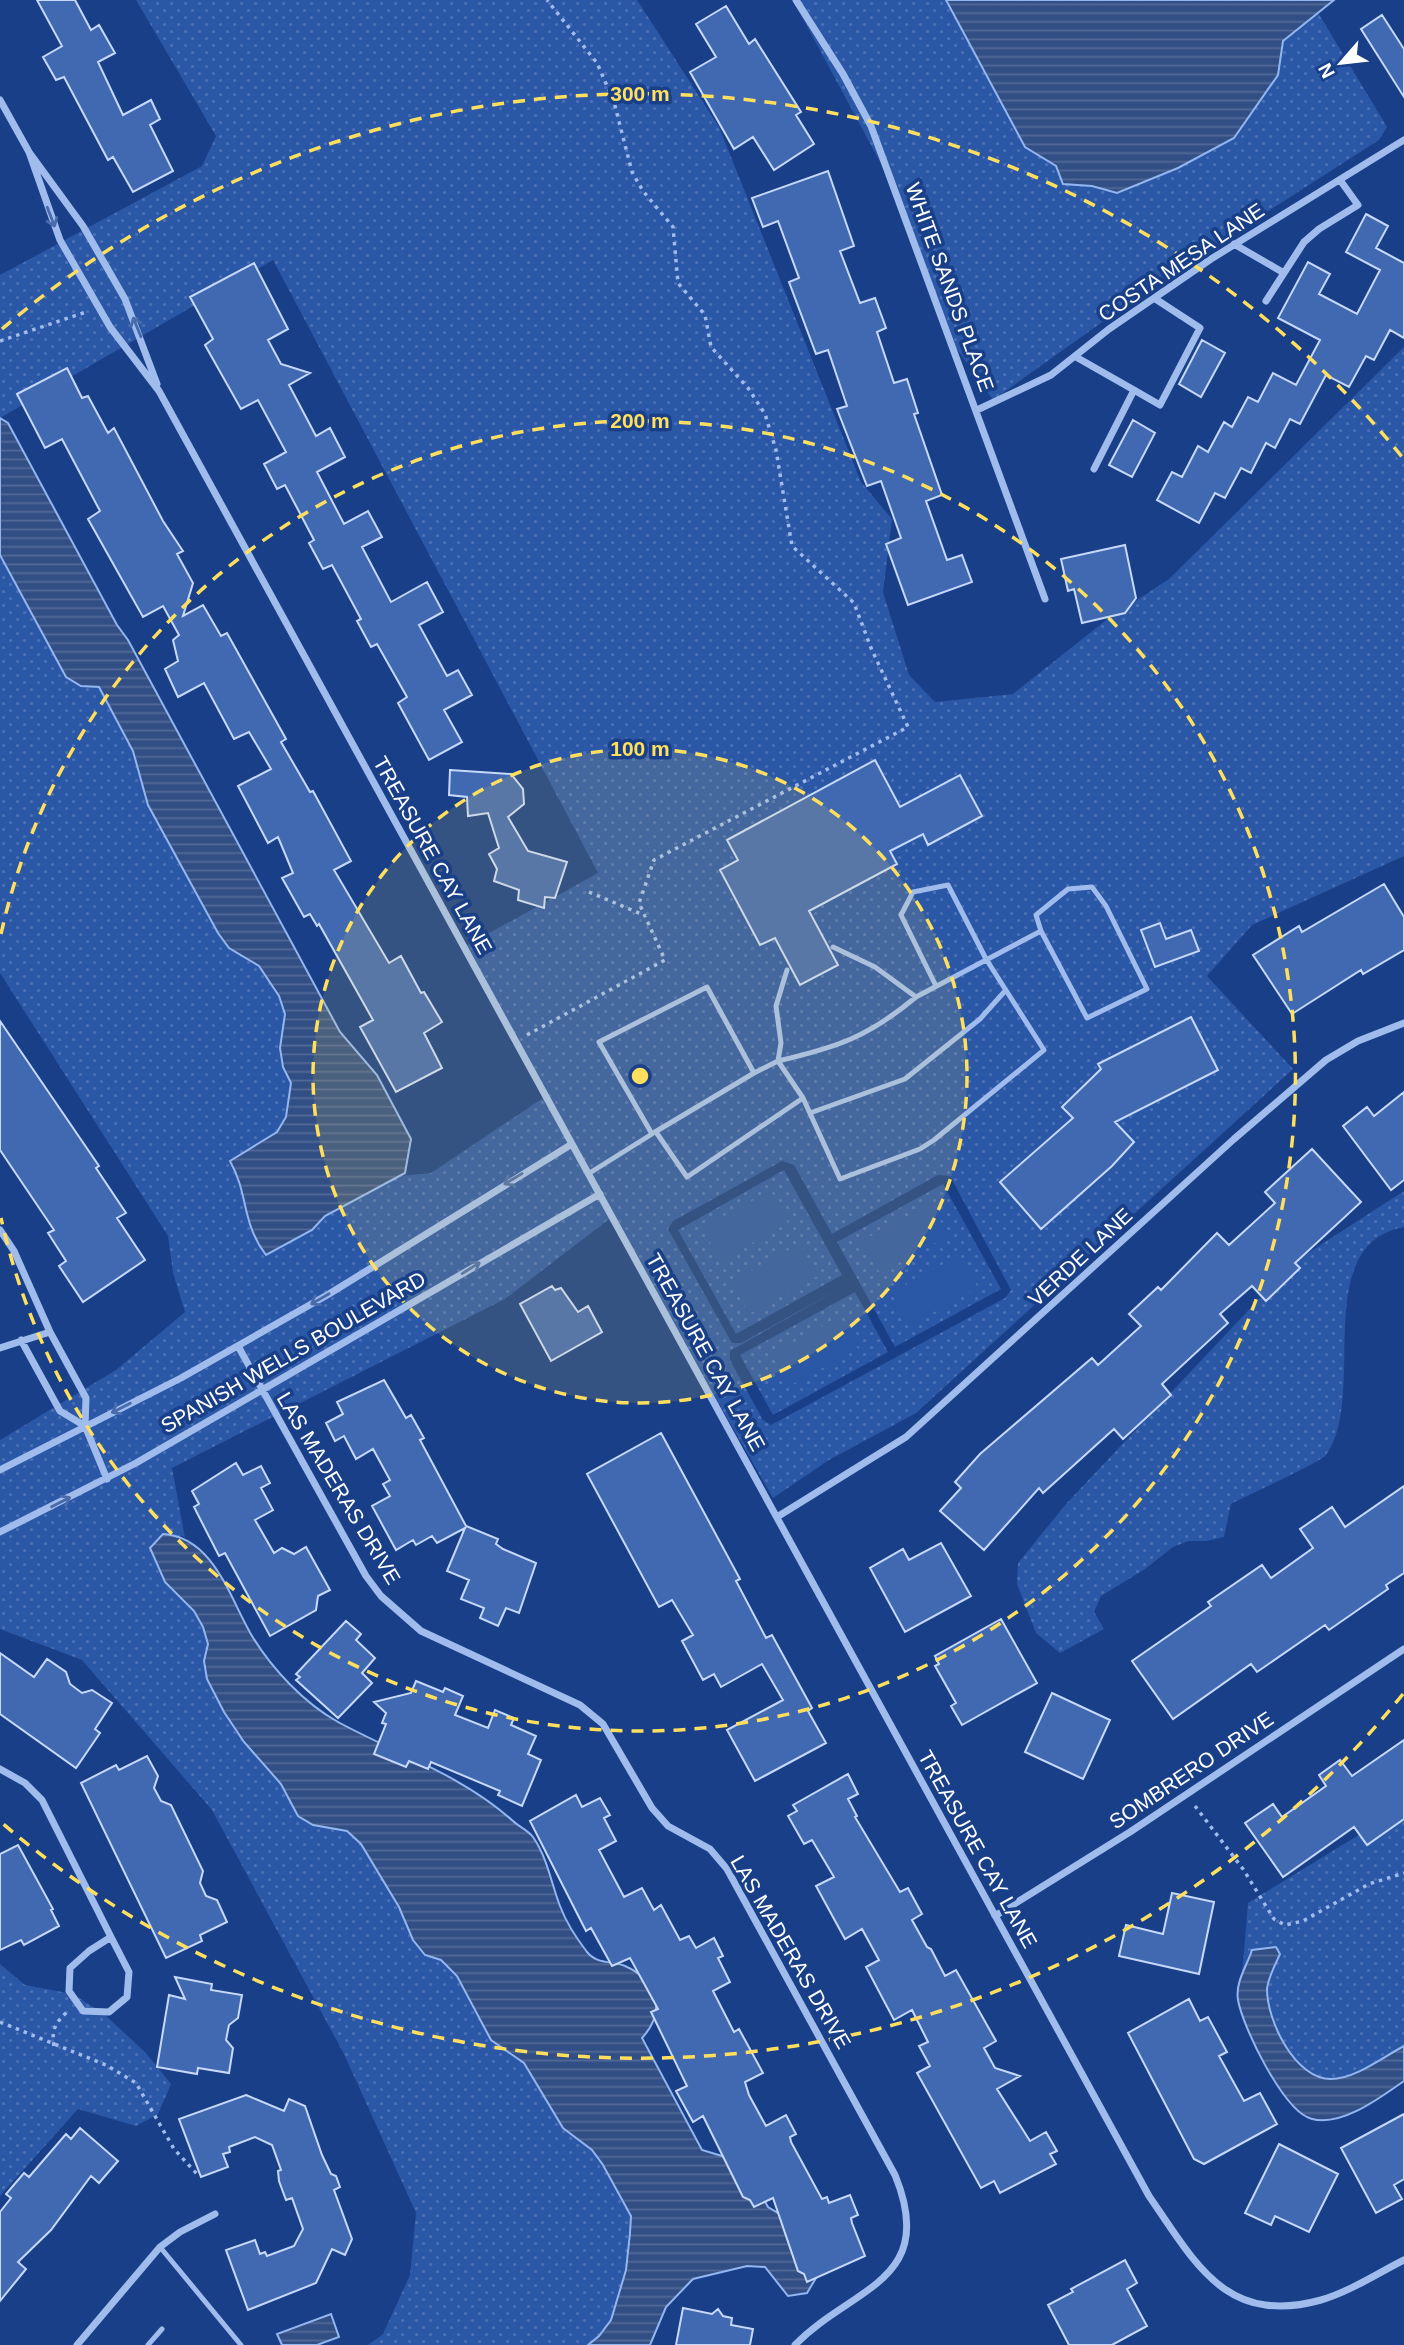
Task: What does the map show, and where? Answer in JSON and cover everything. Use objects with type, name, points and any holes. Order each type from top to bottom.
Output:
[{"type":"street","name":"WHITE SANDS PLACE","points":[[796,0],[843,74],[871,126],[1045,599]]},
{"type":"street","name":"TREASURE CAY LANE","points":[[0,100],[29,152],[83,226],[125,299],[159,391]]},
{"type":"street","name":"COSTA MESA LANE","points":[[977,410],[1051,374],[1154,298],[1234,244],[1404,140]]},
{"type":"street","name":"TREASURE CAY LANE","points":[[29,152],[60,240],[98,308],[159,391],[1149,2196],[1185,2249],[1211,2277],[1232,2297],[1252,2304],[1286,2307],[1323,2299],[1404,2260]]},
{"type":"street","points":[[1266,301],[1304,242],[1319,229],[1358,205],[1340,180]]},
{"type":"street","points":[[1234,244],[1284,274]]},
{"type":"street","points":[[1076,356],[1160,405],[1200,328],[1154,298]]},
{"type":"street","points":[[1094,469],[1134,390]]},
{"type":"street","name":"VERDE LANE","points":[[777,1517],[906,1437],[1234,1139],[1326,1060],[1358,1041],[1404,1023]]},
{"type":"street","name":"SPANISH WELLS BOULEVARD","points":[[0,1471],[238,1346],[329,1294],[572,1144]]},
{"type":"street","name":"SPANISH WELLS BOULEVARD","points":[[0,1532],[107,1479],[262,1392],[600,1195]]},
{"type":"street","points":[[0,1230],[14,1251],[50,1332],[86,1398],[85,1426],[107,1479]]},
{"type":"street","points":[[0,1348],[50,1332]]},
{"type":"street","points":[[21,1340],[60,1411],[85,1426]]},
{"type":"street","name":"LAS MADERAS DRIVE","points":[[238,1346],[381,1596],[421,1631],[580,1705],[603,1724],[652,1808],[668,1826],[710,1849],[733,1881],[895,2175],[905,2198],[908,2222],[904,2245],[885,2277],[795,2345]]},
{"type":"street","name":"SOMBRERO DRIVE","points":[[995,1916],[1186,1795],[1404,1649]]},
{"type":"street","points":[[0,1769],[25,1783],[42,1800],[129,1972],[127,1997],[109,2012],[83,2011],[69,1991],[70,1968],[89,1951],[111,1937]]},
{"type":"street","points":[[78,2345],[160,2247],[180,2232],[215,2214]]},
{"type":"lane","points":[[787,970],[776,1006],[781,1043],[778,1061],[803,1098],[840,1179],[934,1140],[1044,1050],[986,959],[948,885],[913,892],[901,915],[936,986]]},
{"type":"lane","points":[[1093,887],[1106,906],[1147,989],[1087,1018],[1041,931],[1037,915],[1051,900],[1068,889],[1093,887]]},
{"type":"lane","points":[[589,1174],[754,1073],[778,1061],[852,1041],[888,1020],[916,997],[1041,931]]},
{"type":"lane","points":[[833,947],[875,967],[916,997]]},
{"type":"lane","points":[[754,1073],[707,987],[599,1042],[654,1133],[687,1177],[803,1098]]},
{"type":"lane","points":[[810,1112],[905,1079],[980,1019],[1005,991]]},
{"type":"lane","points":[[160,2247],[240,2345]]},
{"type":"lane","points":[[148,2345],[162,2329]]},
{"type":"path","points":[[516,1041],[665,960],[648,917],[639,903],[654,860],[908,727],[871,648],[855,603],[792,546],[776,450],[765,414],[748,387],[711,347],[705,315],[678,283],[673,227],[643,191],[632,172],[614,103],[597,63],[547,0]]},
{"type":"path","points":[[0,341],[98,308]]},
{"type":"path","points":[[589,892],[648,917]]},
{"type":"path","points":[[1186,1795],[1243,1868],[1274,1919],[1285,1925],[1303,1921],[1369,1885],[1404,1873]]},
{"type":"path","points":[[54,2046],[52,2035],[56,2022],[78,2003]]},
{"type":"path","points":[[0,2022],[106,2065],[136,2083],[174,2149],[197,2174]]},
{"type":"shaded area","points":[[136,0],[637,0],[719,127],[861,482],[892,519],[883,592],[909,675],[935,702],[1013,694],[1105,621],[1169,579],[1404,347],[1404,856],[1252,925],[1207,976],[1293,1069],[916,1413],[829,1460],[773,1498],[612,1217],[505,1299],[172,1468],[185,1538],[181,1535],[165,1582],[194,1611],[203,1627],[208,1644],[204,1661],[207,1679],[233,1727],[281,1784],[298,1817],[313,1825],[347,1831],[361,1844],[399,1907],[413,1940],[425,1955],[441,1960],[457,1976],[491,2040],[524,2063],[563,2128],[592,2150],[603,2165],[631,2216],[626,2270],[611,2320],[588,2345],[368,2345],[383,2334],[410,2275],[416,2213],[344,2054],[212,1810],[82,1660],[0,1629],[0,1440],[116,1370],[185,1312],[173,1273],[168,1236],[0,973],[0,555],[66,677],[81,686],[98,687],[133,751],[148,805],[218,933],[229,948],[259,966],[279,996],[285,1014],[280,1048],[283,1067],[291,1083],[286,1117],[277,1132],[230,1161],[240,1185],[252,1231],[266,1255],[312,1230],[325,1216],[399,1176],[431,1173],[543,1098],[462,948],[598,873],[273,260],[0,418],[0,275],[202,166],[216,136]],"holes":[[[782,1161],[794,1165],[832,1234],[938,1175],[950,1176],[1011,1290],[1005,1298],[771,1425],[763,1420],[730,1360],[730,1351],[848,1284],[741,1343],[732,1343],[668,1229],[673,1221]]]},
{"type":"shaded area","points":[[793,0],[946,0],[1025,147],[1056,166],[1063,184],[1092,186],[1117,193],[1178,168],[1234,138],[1278,75],[1283,41],[1317,11],[1387,127],[1379,140],[1164,278],[993,400],[947,335],[900,199]]},
{"type":"shaded area","points":[[946,0],[1334,0],[1283,41],[1278,75],[1234,138],[1178,168],[1117,193],[1092,186],[1063,184],[1056,166],[1025,147]]},
{"type":"shaded area","points":[[0,418],[8,423],[340,1032],[377,1075],[411,1139],[405,1173],[325,1216],[312,1230],[266,1255],[252,1231],[240,1185],[230,1161],[277,1132],[286,1117],[291,1083],[283,1067],[280,1048],[285,1014],[279,996],[259,966],[229,948],[218,933],[148,805],[133,751],[99,687],[81,686],[66,677],[0,555]]},
{"type":"shaded area","points":[[784,1170],[842,1275],[736,1334],[678,1230]]},
{"type":"shaded area","points":[[943,1184],[1001,1289],[895,1347],[837,1242]]},
{"type":"shaded area","points":[[771,1191],[788,1223],[720,1261],[702,1228]]},
{"type":"shaded area","points":[[1404,1191],[1404,1227],[1375,1240],[1357,1262],[1348,1291],[1343,1397],[1338,1429],[1326,1455],[1231,1504],[1224,1537],[1189,1541],[1173,1547],[1145,1569],[1101,1596],[1094,1612],[1104,1629],[1060,1653],[1036,1633],[1017,1584],[1018,1563],[1066,1504],[1294,1262]]},
{"type":"shaded area","points":[[931,1203],[948,1236],[880,1273],[862,1241]]},
{"type":"shaded area","points":[[800,1244],[818,1276],[749,1314],[731,1281]]},
{"type":"shaded area","points":[[960,1255],[978,1288],[909,1326],[891,1293]]},
{"type":"shaded area","points":[[855,1292],[888,1352],[773,1415],[740,1355]]},
{"type":"shaded area","points":[[840,1316],[858,1349],[789,1386],[772,1354]]},
{"type":"shaded area","points":[[163,1534],[181,1538],[208,1558],[228,1588],[260,1648],[279,1673],[313,1705],[360,1734],[451,1778],[493,1805],[531,1835],[549,1871],[565,1918],[587,1952],[596,1959],[620,1964],[636,1972],[652,1989],[656,2008],[654,2018],[642,2038],[702,2150],[735,2160],[749,2173],[768,2207],[798,2225],[816,2278],[807,2293],[788,2296],[765,2267],[747,2266],[693,2279],[666,2307],[650,2345],[588,2345],[611,2320],[626,2270],[631,2216],[603,2165],[592,2150],[563,2128],[524,2063],[491,2040],[457,1976],[441,1960],[425,1955],[413,1940],[399,1907],[361,1844],[347,1831],[313,1825],[298,1816],[281,1784],[244,1742],[207,1679],[204,1661],[208,1644],[203,1627],[194,1611],[165,1582],[150,1548]]},
{"type":"shaded area","points":[[1404,1807],[1404,2046],[1350,2075],[1331,2079],[1318,2076],[1295,2059],[1272,2017],[1267,1990],[1279,1954],[1252,1950],[1242,1975],[1248,1903]]},
{"type":"shaded area","points":[[1276,1947],[1280,1954],[1267,1989],[1268,2002],[1278,2032],[1295,2059],[1318,2076],[1340,2078],[1359,2071],[1404,2046],[1404,2081],[1361,2109],[1336,2119],[1312,2119],[1289,2101],[1256,2048],[1238,2000],[1240,1980],[1252,1950]]},
{"type":"shaded area","points":[[0,1964],[25,1985],[73,1994],[104,2014],[145,2052],[171,2084],[158,2114],[136,2126],[78,2109],[0,2196]]},
{"type":"shaded area","points":[[331,2314],[339,2337],[317,2345],[282,2345],[277,2334]]},
{"type":"building","points":[[37,0],[75,0],[91,30],[99,25],[115,53],[98,62],[123,115],[151,100],[160,119],[150,125],[173,171],[133,192],[113,157],[108,160],[64,77],[56,80],[43,57],[62,46]]},
{"type":"building","points":[[726,6],[749,44],[755,39],[801,112],[796,115],[814,144],[774,170],[753,137],[734,149],[690,72],[716,57],[696,24]]},
{"type":"building","points":[[1382,15],[1404,49],[1404,97],[1361,29]]},
{"type":"building","points":[[828,171],[854,246],[840,251],[860,303],[875,298],[886,328],[877,332],[894,383],[907,379],[918,413],[914,414],[942,495],[926,501],[947,560],[962,555],[972,582],[908,605],[886,544],[901,538],[881,481],[867,486],[837,409],[847,406],[828,350],[816,354],[789,282],[799,278],[778,221],[763,227],[752,198]]},
{"type":"building","points":[[1366,214],[1388,226],[1376,248],[1404,263],[1404,338],[1390,330],[1374,360],[1366,356],[1349,387],[1326,375],[1300,424],[1290,419],[1275,448],[1266,443],[1251,473],[1241,468],[1225,498],[1215,493],[1199,523],[1157,500],[1172,472],[1182,477],[1198,446],[1208,452],[1224,422],[1232,427],[1248,397],[1258,402],[1273,373],[1296,385],[1320,340],[1278,318],[1308,262],[1330,274],[1319,294],[1357,314],[1380,270],[1346,252]]},
{"type":"building","points":[[254,263],[288,329],[268,340],[281,364],[310,373],[289,385],[316,436],[330,428],[345,457],[317,472],[344,524],[368,511],[382,537],[362,547],[391,602],[427,582],[443,612],[419,625],[447,676],[458,670],[472,695],[444,710],[462,742],[429,760],[398,703],[407,697],[377,644],[371,647],[357,621],[361,619],[332,565],[323,569],[309,543],[314,540],[285,485],[277,489],[264,464],[286,452],[258,400],[241,409],[205,345],[213,339],[190,297]]},
{"type":"building","points":[[1202,340],[1225,353],[1201,397],[1179,384]]},
{"type":"building","points":[[67,368],[82,398],[88,396],[108,433],[114,428],[163,521],[183,551],[177,554],[193,583],[183,616],[203,605],[221,636],[227,633],[286,739],[281,742],[310,792],[313,791],[351,861],[334,870],[389,963],[401,956],[421,993],[424,992],[442,1022],[424,1033],[442,1068],[396,1092],[360,1027],[373,1020],[319,924],[317,926],[310,914],[304,917],[282,878],[293,873],[278,837],[268,843],[238,786],[271,769],[249,732],[234,739],[204,683],[178,697],[165,669],[178,661],[173,640],[179,635],[163,606],[143,617],[88,519],[100,511],[62,439],[45,448],[17,394]]},
{"type":"building","points":[[1133,420],[1155,433],[1132,477],[1109,465]]},
{"type":"building","points":[[1125,545],[1136,598],[1125,613],[1082,623],[1074,589],[1068,591],[1061,559]]},
{"type":"building","points":[[875,760],[900,807],[960,775],[982,816],[928,845],[923,834],[890,851],[897,864],[809,911],[838,965],[800,985],[775,938],[760,945],[720,870],[738,860],[727,840]]},
{"type":"building","points":[[450,770],[511,774],[523,789],[524,804],[508,817],[528,851],[567,862],[555,898],[545,897],[544,908],[518,900],[519,890],[494,881],[497,869],[489,854],[499,848],[488,813],[468,816],[467,797],[449,795]]},
{"type":"building","points":[[1384,884],[1404,917],[1404,950],[1363,974],[1361,970],[1292,1014],[1253,955],[1299,926],[1302,932]]},
{"type":"building","points":[[1160,923],[1166,939],[1191,930],[1199,951],[1155,967],[1141,930]]},
{"type":"building","points":[[1191,1017],[1218,1070],[1115,1122],[1134,1142],[1112,1166],[1041,1229],[1000,1182],[1073,1118],[1062,1107],[1101,1069],[1098,1064]]},
{"type":"building","points":[[0,1021],[99,1166],[96,1168],[126,1213],[117,1218],[145,1260],[83,1302],[59,1266],[66,1261],[48,1233],[54,1230],[0,1150]]},
{"type":"building","points":[[1404,1092],[1404,1180],[1391,1190],[1343,1126],[1367,1107],[1374,1116]]},
{"type":"building","points":[[1312,1149],[1361,1202],[1295,1263],[1300,1268],[1266,1301],[1252,1286],[1220,1314],[1228,1323],[1162,1384],[1171,1395],[1123,1439],[1114,1429],[1043,1493],[1039,1488],[984,1550],[940,1511],[961,1488],[955,1482],[980,1454],[1092,1358],[1098,1365],[1141,1326],[1129,1314],[1158,1287],[1161,1290],[1217,1233],[1229,1245],[1275,1203],[1265,1192]]},
{"type":"building","points":[[552,1286],[555,1290],[561,1288],[578,1312],[588,1306],[602,1332],[551,1361],[520,1304]]},
{"type":"building","points":[[384,1380],[406,1418],[411,1415],[424,1438],[420,1440],[466,1526],[498,1539],[496,1544],[503,1549],[536,1563],[519,1613],[506,1608],[498,1626],[480,1618],[484,1608],[461,1599],[469,1580],[447,1571],[465,1528],[437,1543],[432,1536],[416,1545],[413,1540],[396,1550],[372,1506],[390,1496],[383,1484],[390,1480],[373,1449],[356,1459],[344,1436],[335,1441],[326,1423],[343,1414],[337,1402]]},
{"type":"building","points":[[661,1433],[740,1579],[736,1581],[766,1638],[772,1635],[812,1708],[808,1711],[826,1743],[755,1781],[727,1730],[783,1700],[762,1664],[721,1687],[714,1674],[703,1680],[682,1641],[693,1635],[672,1600],[659,1607],[587,1474]]},
{"type":"building","points":[[236,1463],[243,1475],[261,1466],[270,1483],[261,1488],[273,1510],[255,1520],[274,1553],[282,1548],[294,1554],[306,1547],[330,1590],[318,1596],[316,1610],[270,1636],[225,1553],[219,1556],[194,1507],[199,1504],[192,1491]]},
{"type":"building","points":[[1404,1486],[1404,1573],[1386,1585],[1388,1589],[1329,1630],[1325,1625],[1257,1672],[1251,1664],[1173,1719],[1132,1661],[1211,1606],[1208,1602],[1262,1565],[1271,1578],[1313,1548],[1300,1529],[1332,1507],[1345,1527]]},
{"type":"building","points":[[941,1543],[971,1596],[905,1632],[870,1568],[903,1549],[909,1560]]},
{"type":"building","points":[[1001,1619],[1037,1683],[962,1725],[951,1706],[956,1703],[935,1666],[939,1664],[935,1656]]},
{"type":"building","points":[[346,1621],[361,1634],[356,1640],[375,1658],[362,1673],[372,1683],[338,1718],[296,1680],[300,1677],[296,1674]]},
{"type":"building","points":[[0,1653],[34,1677],[47,1659],[66,1672],[70,1684],[82,1693],[92,1690],[112,1703],[95,1729],[100,1733],[76,1768],[0,1714]]},
{"type":"building","points":[[416,1681],[443,1692],[445,1688],[463,1696],[455,1715],[488,1728],[495,1710],[514,1718],[511,1725],[536,1736],[528,1754],[541,1760],[522,1806],[498,1795],[500,1791],[431,1762],[428,1769],[409,1761],[406,1767],[374,1754],[386,1724],[382,1723],[386,1713],[374,1702],[411,1693]]},
{"type":"building","points":[[1052,1693],[1110,1720],[1083,1779],[1025,1752]]},
{"type":"building","points":[[1404,1740],[1404,1819],[1367,1845],[1354,1827],[1283,1877],[1245,1823],[1273,1804],[1282,1817],[1326,1786],[1319,1775],[1340,1760],[1352,1776]]},
{"type":"building","points":[[147,1756],[158,1776],[154,1788],[161,1801],[171,1805],[203,1871],[200,1883],[206,1896],[217,1900],[227,1922],[200,1935],[202,1941],[166,1958],[81,1783],[116,1765],[119,1770]]},
{"type":"building","points":[[848,1774],[858,1794],[848,1799],[857,1816],[855,1817],[900,1892],[908,1888],[922,1914],[912,1920],[945,1976],[956,1970],[996,2041],[984,2048],[995,2068],[1020,2076],[997,2089],[1030,2141],[1046,2132],[1057,2151],[1050,2154],[1056,2164],[1000,2193],[994,2181],[981,2188],[917,2073],[930,2066],[919,2046],[928,2042],[912,2010],[894,2020],[866,1967],[879,1960],[862,1929],[845,1939],[816,1886],[834,1877],[812,1840],[804,1844],[788,1816],[797,1811],[793,1805]]},
{"type":"building","points":[[576,1795],[582,1807],[600,1798],[610,1815],[604,1818],[616,1841],[599,1850],[624,1897],[642,1888],[654,1910],[661,1905],[680,1940],[689,1936],[696,1948],[714,1938],[723,1956],[718,1958],[730,1982],[713,1991],[734,2032],[739,2029],[763,2073],[745,2082],[749,2095],[766,2126],[786,2115],[796,2134],[790,2137],[791,2142],[822,2199],[827,2197],[829,2203],[850,2195],[858,2215],[851,2218],[852,2223],[865,2256],[807,2282],[804,2274],[798,2271],[773,2198],[754,2207],[750,2200],[743,2197],[703,2116],[693,2122],[676,2091],[687,2086],[651,2012],[658,2009],[630,1958],[612,1966],[591,1928],[586,1931],[530,1821]]},
{"type":"building","points":[[18,1845],[53,1909],[51,1910],[59,1926],[24,1945],[21,1940],[0,1950],[0,1854]]},
{"type":"building","points":[[1172,1893],[1214,1902],[1199,1974],[1119,1956],[1126,1925],[1163,1934]]},
{"type":"building","points":[[175,1977],[212,1984],[211,1990],[242,1995],[238,2018],[229,2025],[226,2040],[233,2048],[229,2073],[198,2068],[197,2074],[157,2067],[169,1995],[185,1999]]},
{"type":"building","points":[[1189,1999],[1200,2021],[1208,2017],[1227,2052],[1219,2056],[1244,2101],[1260,2093],[1277,2124],[1204,2164],[1194,2159],[1128,2033]]},
{"type":"building","points":[[246,2095],[284,2111],[289,2099],[305,2106],[322,2155],[340,2187],[334,2190],[352,2239],[345,2255],[332,2249],[316,2283],[248,2310],[226,2250],[255,2240],[260,2254],[265,2252],[267,2256],[294,2246],[303,2229],[292,2198],[286,2200],[279,2181],[278,2171],[281,2170],[272,2145],[255,2137],[229,2147],[230,2152],[223,2154],[228,2167],[201,2177],[179,2119]]},
{"type":"building","points":[[1404,2114],[1404,2179],[1394,2185],[1402,2199],[1376,2213],[1341,2148]]},
{"type":"building","points":[[80,2128],[118,2161],[99,2183],[91,2176],[51,2230],[18,2262],[26,2269],[0,2301],[0,2212],[11,2198],[6,2194],[24,2173],[29,2177],[66,2134],[71,2139]]},
{"type":"building","points":[[1279,2144],[1338,2174],[1309,2232],[1275,2216],[1271,2225],[1245,2213]]},
{"type":"building","points":[[1125,2260],[1137,2283],[1127,2289],[1147,2326],[1112,2345],[1069,2345],[1048,2305],[1073,2292],[1071,2289]]},
{"type":"building","points":[[683,2308],[712,2314],[718,2309],[723,2316],[732,2318],[731,2325],[753,2329],[750,2345],[676,2345]]}]
